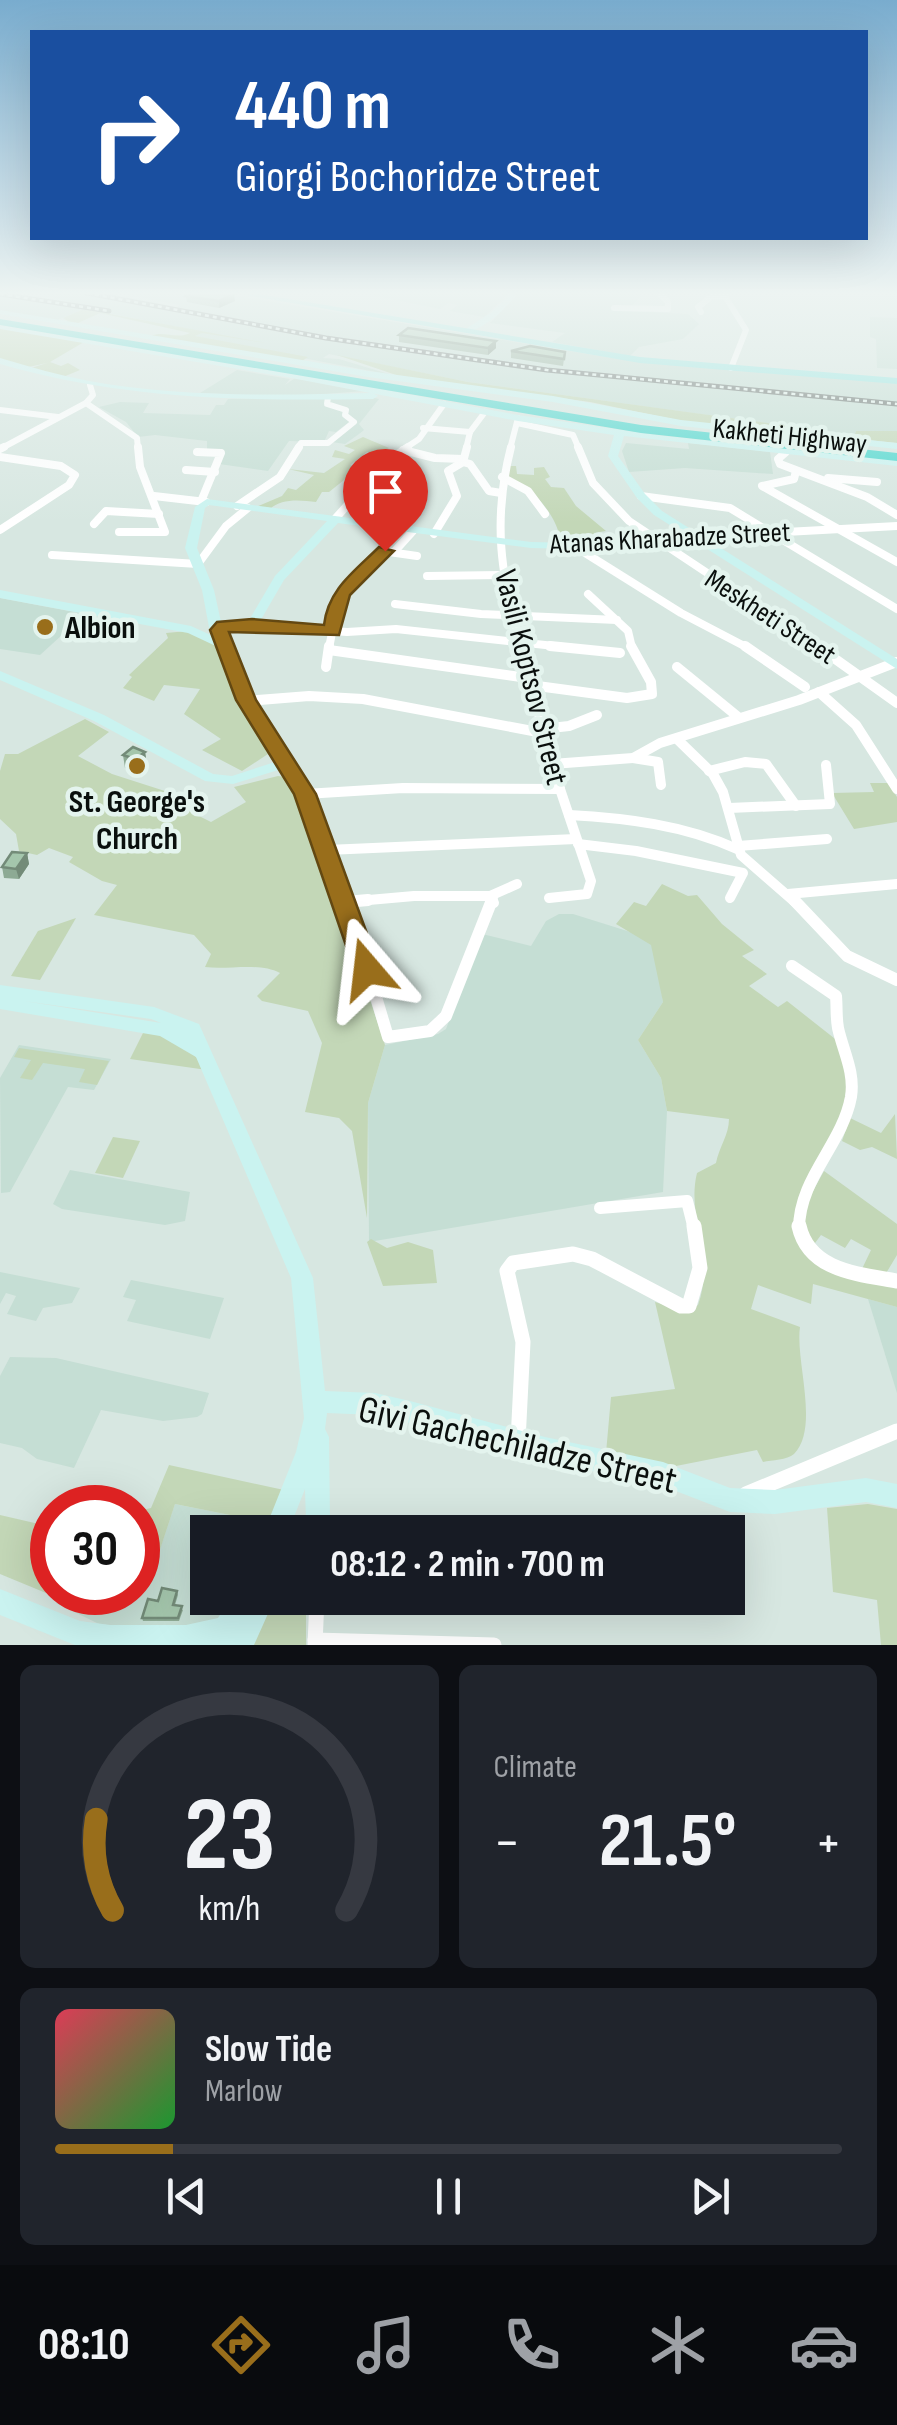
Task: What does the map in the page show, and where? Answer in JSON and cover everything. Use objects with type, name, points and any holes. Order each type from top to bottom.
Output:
[{"type":"highway","name":"Kakheti Highway","points":[[294,370],[393,382],[515,413]]},
{"type":"highway","points":[[300,370],[320,371]]},
{"type":"highway","name":"Kakheti Highway","points":[[312,370],[341,379],[515,413],[897,454]]},
{"type":"highway","points":[[341,379],[364,386],[393,382]]},
{"type":"highway","name":"Kakheti Highway","points":[[582,420],[792,450],[897,454]]},
{"type":"highway","points":[[693,436],[723,444]]},
{"type":"highway","points":[[762,449],[792,450]]},
{"type":"main road","points":[[754,370],[897,381]]},
{"type":"street","points":[[32,370],[90,384],[192,395],[328,398],[364,386]]},
{"type":"street","name":"Kakheti Highway","points":[[291,370],[485,412],[515,413],[539,421],[582,420]]},
{"type":"street","name":"Kakheti Highway","points":[[320,371],[364,386],[553,399],[689,424],[897,454]]},
{"type":"street","points":[[0,449],[86,403],[93,396],[90,384]]},
{"type":"street","points":[[195,565],[243,507],[280,477],[301,443],[328,443],[354,422],[344,409],[327,404],[328,398]]},
{"type":"street","points":[[515,413],[536,402],[553,399]]},
{"type":"street","points":[[565,418],[572,408],[566,401]]},
{"type":"street","points":[[86,403],[137,438],[140,467],[165,532],[119,532]]},
{"type":"street","points":[[252,624],[279,578],[388,461],[419,439],[423,428],[444,404]]},
{"type":"street","points":[[0,410],[58,417]]},
{"type":"street","points":[[434,534],[457,496],[451,488],[448,470],[463,461],[470,432],[485,412]]},
{"type":"street","name":"Vasili Koptsov Street","points":[[515,413],[502,477],[502,575],[552,764],[592,888],[587,894],[549,898]]},
{"type":"street","name":"Meskheti Street","points":[[515,413],[576,438],[596,488],[653,539],[861,675],[897,703]]},
{"type":"street","name":"Kakheti Highway","points":[[539,421],[582,420],[620,432],[762,449]]},
{"type":"street","points":[[423,428],[470,432]]},
{"type":"street","points":[[620,432],[614,446],[618,466],[641,496],[693,537],[896,664]]},
{"type":"street","points":[[614,446],[664,439]]},
{"type":"street","points":[[403,450],[470,464],[489,491],[501,494]]},
{"type":"street","points":[[792,450],[778,462],[876,502],[897,515]]},
{"type":"street","points":[[197,452],[221,453],[200,507],[191,548],[208,590],[211,631],[246,700],[305,794],[346,902],[388,1036],[430,1031],[446,1016],[494,903],[490,896]]},
{"type":"street","points":[[0,457],[61,466],[76,476],[69,485],[0,530]]},
{"type":"street","points":[[186,470],[215,472]]},
{"type":"street","points":[[796,471],[794,479],[762,486],[897,562]]},
{"type":"street","points":[[502,477],[516,482],[537,500],[545,514]]},
{"type":"street","points":[[814,477],[877,482]]},
{"type":"street","name":"Atanas Kharabadze Street","points":[[154,496],[501,542],[574,546],[765,531],[897,526]]},
{"type":"street","points":[[641,496],[724,506],[897,609]]},
{"type":"street","points":[[876,502],[897,504]]},
{"type":"street","points":[[94,524],[106,511],[159,514]]},
{"type":"street","points":[[394,552],[413,531]]},
{"type":"street","points":[[574,546],[681,613],[731,636],[805,687]]},
{"type":"street","points":[[326,668],[335,610],[344,590],[379,553],[418,556]]},
{"type":"street","points":[[52,556],[195,565]]},
{"type":"street","points":[[428,576],[502,575]]},
{"type":"street","points":[[0,594],[211,631],[252,624],[333,631],[396,629],[620,653]]},
{"type":"street","points":[[328,650],[529,681],[619,701],[651,695],[651,682],[633,652],[628,632],[588,594]]},
{"type":"street","points":[[394,604],[618,620]]},
{"type":"street","points":[[633,758],[649,747],[896,664]]},
{"type":"street","points":[[677,667],[737,716]]},
{"type":"street","points":[[0,675],[99,718],[210,778],[246,778],[283,764]]},
{"type":"street","points":[[819,692],[856,725],[897,789]]},
{"type":"street","points":[[246,700],[309,696],[363,699],[543,731],[570,726],[597,714]]},
{"type":"street","points":[[676,739],[709,771],[728,808],[738,848]]},
{"type":"street","points":[[552,764],[633,758],[658,762],[661,785]]},
{"type":"street","points":[[709,771],[746,762],[766,764],[796,806]]},
{"type":"street","points":[[728,808],[831,802],[826,764]]},
{"type":"street","points":[[305,794],[403,788],[560,790]]},
{"type":"street","points":[[569,815],[649,825],[738,848],[847,956],[897,980]]},
{"type":"street","points":[[738,848],[827,839]]},
{"type":"street","points":[[327,850],[577,841],[743,872],[730,898]]},
{"type":"street","points":[[346,902],[414,896],[490,896],[518,884]]},
{"type":"street","points":[[788,894],[897,884]]},
{"type":"street","points":[[792,966],[836,996],[839,1032],[852,1064],[852,1086],[843,1125],[813,1174],[797,1216],[796,1232],[821,1260],[850,1272],[897,1280]]},
{"type":"street","points":[[0,991],[154,1013],[193,1029],[302,1278],[316,1410],[316,1515]]},
{"type":"street","points":[[0,1003],[164,1030],[206,1055]]},
{"type":"street","points":[[518,1442],[524,1342],[507,1270],[514,1263],[573,1254],[592,1259],[681,1306],[689,1306],[698,1292],[700,1248],[687,1201],[600,1208]]},
{"type":"street","name":"Givi Gachechiladze Street","points":[[316,1410],[375,1404],[518,1442],[663,1474],[730,1500],[775,1502],[866,1490],[897,1496]]},
{"type":"street","points":[[285,1515],[316,1410]]},
{"type":"street","points":[[730,1500],[816,1468],[897,1431]]},
{"type":"street","points":[[289,1515],[296,1506],[307,1506],[311,1515]]},
{"type":"street","points":[[0,1602],[101,1640],[138,1637],[182,1645],[228,1639],[248,1615]]},
{"type":"street","points":[[228,1639],[238,1615]]},
{"type":"street","points":[[316,1615],[315,1642],[342,1638],[494,1645]]},
{"type":"shaded area","points":[[237,370],[290,379],[285,385],[295,378],[364,391],[286,397],[200,393]]},
{"type":"shaded area","points":[[407,370],[746,370],[897,383],[897,431],[856,431],[855,438],[811,433],[810,429],[468,382]]},
{"type":"shaded area","points":[[228,399],[379,399],[359,424],[364,430],[359,434],[345,444],[332,442],[357,422],[353,419],[336,432],[329,431],[324,442],[289,441],[268,471],[219,464],[223,451],[207,451],[207,441],[138,437],[126,422],[99,407],[120,402],[149,403],[143,413],[210,415],[216,405],[224,405]]},
{"type":"shaded area","points":[[626,443],[689,449],[688,443],[770,452],[773,474],[685,468],[629,472],[622,451]]},
{"type":"shaded area","name":"Albion","points":[[0,598],[85,614],[40,655],[0,649]]},
{"type":"shaded area","points":[[559,914],[573,914],[640,935],[652,945],[663,1002],[638,1040],[661,1078],[667,1111],[663,1192],[369,1242],[368,1103],[385,1045],[446,1029],[482,934],[531,946],[546,921]]},
{"type":"shaded area","points":[[19,1045],[111,1059],[94,1090],[68,1087],[10,1192],[1,1193],[0,1078]]},
{"type":"shaded area","points":[[70,1170],[190,1192],[185,1221],[165,1225],[62,1209],[53,1204]]},
{"type":"shaded area","points":[[0,1272],[80,1288],[72,1303],[43,1308],[36,1321],[7,1314],[16,1296],[6,1293],[0,1304]]},
{"type":"shaded area","points":[[131,1280],[224,1298],[210,1339],[127,1321],[136,1300],[123,1297]]},
{"type":"shaded area","points":[[868,1299],[897,1307],[897,1393]]},
{"type":"shaded area","points":[[10,1357],[56,1358],[209,1393],[202,1414],[197,1417],[163,1421],[101,1410],[74,1468],[37,1459],[22,1448],[0,1443],[0,1376]]},
{"type":"shaded area","points":[[175,1504],[229,1515],[190,1515],[190,1615],[221,1615],[204,1637],[99,1624],[81,1615],[160,1615],[160,1549]]},
{"type":"green space","points":[[37,370],[80,370],[63,377]]},
{"type":"green space","points":[[381,370],[409,370],[468,382],[854,438],[856,431],[897,431],[897,443],[682,421],[590,402],[399,376]]},
{"type":"green space","points":[[363,437],[389,448],[378,454],[367,452],[350,465],[356,467],[351,473],[369,478],[349,476],[329,492],[322,492],[316,502],[292,501],[270,509],[256,507],[282,496],[288,488],[296,490],[314,475],[288,469],[324,473],[345,459],[332,457],[335,450],[349,454],[355,450],[344,446]]},
{"type":"green space","points":[[507,466],[516,466],[517,474],[534,475],[534,468],[544,467],[550,477],[545,479],[551,487],[564,488],[576,506],[606,531],[594,533],[600,541],[561,544],[549,513],[535,495],[507,476]]},
{"type":"green space","points":[[188,631],[221,645],[227,674],[268,754],[242,771],[202,750],[221,739],[184,714],[200,689],[164,685],[154,701],[123,688],[132,677],[129,675],[168,638],[166,633]]},
{"type":"green space","points":[[85,719],[109,732],[78,756],[112,774],[171,793],[192,804],[187,810],[211,822],[246,802],[234,787],[278,776],[285,777],[302,794],[385,1045],[368,1103],[367,1218],[352,1131],[339,1118],[305,1112],[322,1043],[308,1011],[262,1001],[257,996],[280,973],[253,967],[205,967],[211,954],[194,935],[94,915],[117,885],[102,881],[69,862],[73,857],[49,848],[37,855],[19,851],[16,834],[0,819],[0,771],[5,754],[18,754]]},
{"type":"green space","points":[[870,783],[888,783],[897,797],[897,822],[854,829],[832,793],[874,792]]},
{"type":"green space","points":[[662,884],[688,896],[697,895],[722,924],[754,950],[742,956],[767,974],[749,986],[778,1007],[787,1001],[839,1042],[849,1077],[841,1118],[809,1173],[802,1248],[897,1285],[897,1307],[813,1284],[811,1304],[758,1285],[751,1309],[800,1327],[805,1428],[794,1454],[783,1459],[763,1462],[757,1450],[676,1466],[606,1453],[611,1397],[675,1389],[655,1302],[688,1312],[698,1305],[703,1272],[695,1206],[697,1173],[716,1163],[729,1125],[729,1119],[667,1111],[661,1078],[638,1040],[663,1002],[651,945],[616,924],[634,902],[646,906]]},
{"type":"green space","points":[[76,918],[40,980],[11,976],[38,931]]},
{"type":"green space","points":[[145,1029],[180,1038],[207,1070],[130,1059]]},
{"type":"green space","points":[[19,1048],[109,1061],[97,1085],[79,1082],[85,1069],[43,1063],[32,1080],[20,1078],[31,1060],[14,1057]]},
{"type":"green space","points":[[895,1114],[897,1159],[872,1147],[860,1150],[842,1141],[850,1118],[881,1133]]},
{"type":"green space","points":[[113,1137],[140,1141],[123,1178],[95,1173]]},
{"type":"green space","points":[[824,1171],[897,1224],[897,1255],[885,1275],[861,1271],[871,1250],[851,1239],[845,1248],[821,1235],[812,1247],[801,1213]]},
{"type":"green space","points":[[371,1239],[387,1248],[408,1242],[433,1250],[437,1283],[383,1286],[367,1242]]},
{"type":"green space","points":[[169,1465],[284,1490],[273,1515],[229,1515],[175,1504],[160,1550],[160,1486]]},
{"type":"green space","points":[[868,1504],[897,1509],[897,1645],[881,1645],[877,1600],[833,1592],[827,1508]]},
{"type":"green space","points":[[0,1515],[30,1522],[30,1586],[0,1574]]},
{"type":"green space","points":[[262,1615],[306,1615],[306,1645],[249,1645]]},
{"type":"building","points":[[133,747],[145,752],[135,759],[123,755]]},
{"type":"building","points":[[12,852],[27,853],[16,869],[2,867]]},
{"type":"building","points":[[162,1588],[177,1591],[173,1605],[182,1606],[178,1618],[142,1618],[160,1615]]},
{"type":"railway","points":[[545,370],[897,404]]},
{"type":"place","name":"Albion","points":[[45,627]]},
{"type":"place","name":"St. George's Church","points":[[137,766]]},
{"type":"route","points":[[367,969],[305,794],[246,700],[219,630],[224,626],[252,624],[333,631],[342,593],[385,551]]}]
